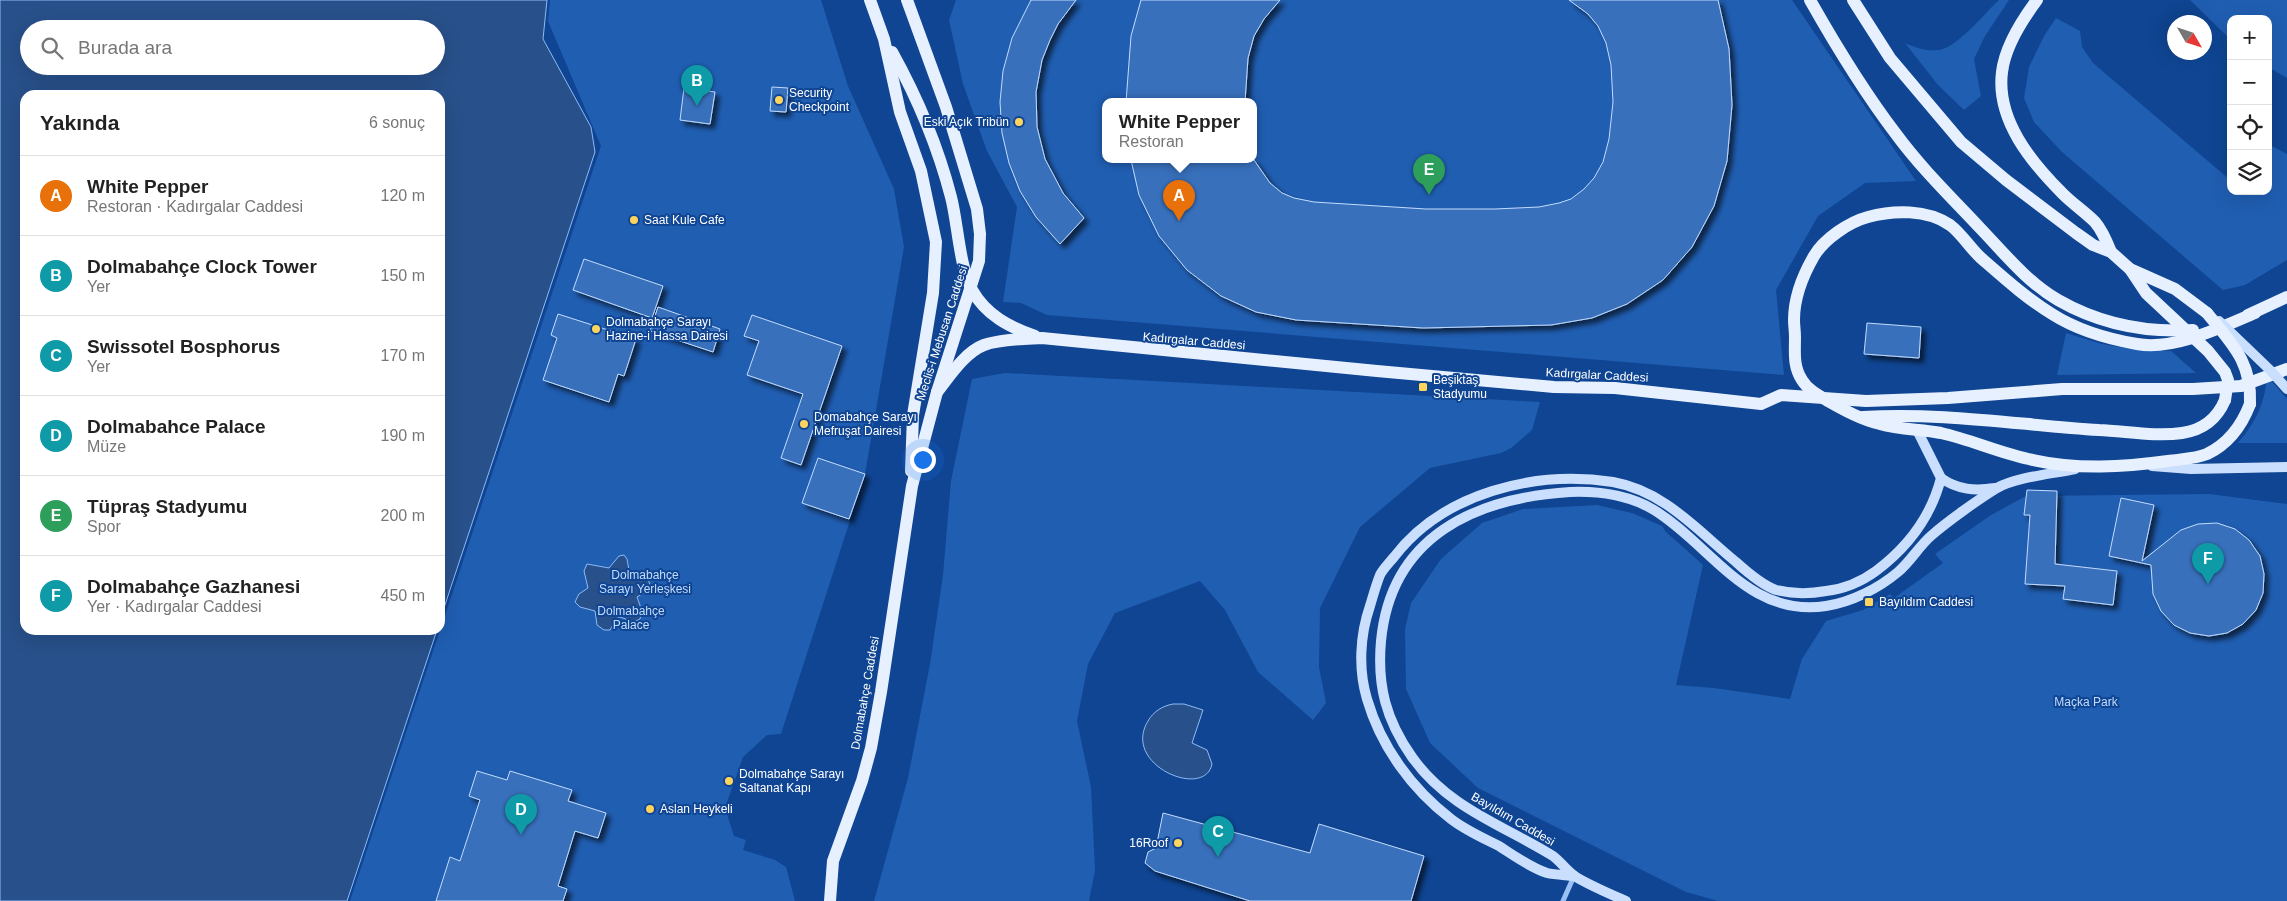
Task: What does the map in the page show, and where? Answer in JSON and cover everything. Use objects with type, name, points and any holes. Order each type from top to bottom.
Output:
[{"type":"main road","name":"Meclis-i Mebusan Caddesi","points":[[870,0],[884,40],[900,112],[921,171],[936,242],[932,293],[913,415],[912,486]]},
{"type":"main road","name":"Meclis-i Mebusan Caddesi","points":[[907,0],[946,107],[978,209],[980,234],[979,261],[972,288],[937,392],[912,486]]},
{"type":"main road","points":[[1810,0],[1857,79],[1908,150],[1997,248],[2045,291],[2077,309],[2119,325],[2163,332],[2198,329],[2256,313]]},
{"type":"main road","points":[[1853,0],[1890,58],[1961,142],[2040,206],[2093,245],[2111,252]]},
{"type":"main road","points":[[1860,417],[1896,415],[2044,426],[2182,433],[2210,422],[2220,411],[2225,400],[2228,380],[2225,372],[2196,339],[2146,293],[2130,269],[2111,252],[2095,222],[2071,203],[2030,158],[2012,128],[2005,110],[2001,89],[2002,71],[2010,46],[2037,0]]},
{"type":"main road","name":"Kadırgalar Caddesi","points":[[884,40],[914,92],[938,158],[951,197],[963,258],[972,288],[984,306],[1002,323],[1042,338]]},
{"type":"main road","points":[[2287,297],[2256,313],[2200,335],[2168,344],[2140,345],[2086,331],[2054,316],[2019,291],[1978,255],[1951,226],[1936,218],[1914,213],[1885,213],[1858,220],[1834,235],[1816,252],[1802,278],[1796,298],[1793,356],[1803,382],[1812,391],[1824,398],[1866,401],[1948,398],[2062,389],[2241,386],[2287,369]]},
{"type":"main road","points":[[2130,269],[2175,289],[2232,332],[2287,389]]},
{"type":"main road","name":"Kadırgalar Caddesi","points":[[937,392],[973,351],[984,345],[1042,338],[1377,372],[1554,387],[1615,388],[1761,404],[1780,396],[1824,398],[1860,417],[1878,424],[1942,434],[2036,461],[2083,467],[2139,465],[2206,454],[2221,445],[2244,420],[2250,404],[2250,379],[2244,362],[2207,313]]},
{"type":"main road","points":[[1917,430],[1941,478],[1959,488],[1981,490],[1997,488]]},
{"type":"main road","points":[[2139,465],[2191,469],[2287,467]]},
{"type":"main road","name":"Bayıldım Caddesi","points":[[1626,901],[1574,876],[1555,858],[1474,814],[1434,783],[1412,757],[1389,716],[1381,687],[1379,664],[1382,630],[1394,586],[1413,555],[1438,532],[1465,515],[1504,501],[1566,493],[1606,493],[1633,500],[1654,510],[1754,592],[1782,604],[1802,607],[1826,606],[1854,597],[1883,583],[1898,572],[1930,536],[1997,488],[2022,480],[2083,467]]},
{"type":"main road","name":"Bayıldım Caddesi","points":[[1574,876],[1546,873],[1452,821],[1414,786],[1388,748],[1367,700],[1363,679],[1362,650],[1365,622],[1381,574],[1402,546],[1425,525],[1446,511],[1486,492],[1523,484],[1555,480],[1612,482],[1637,489],[1663,500],[1748,572],[1773,589],[1790,593],[1815,593],[1836,590],[1857,583],[1885,564],[1906,544],[1925,520],[1935,501],[1941,478]]},
{"type":"main road","name":"Dolmabahçe Caddesi","points":[[830,901],[833,861],[862,781],[871,748],[912,486]]},
{"type":"street","points":[[1563,901],[1574,876]]},
{"type":"green space","name":"Dolmabahçe Palace","points":[[550,0],[821,0],[848,86],[894,189],[904,247],[865,474],[781,734],[767,735],[743,757],[725,808],[734,836],[746,840],[743,850],[775,860],[786,867],[795,901],[350,901],[438,635],[445,635],[445,615],[601,146],[548,21]]},
{"type":"green space","points":[[956,0],[1792,0],[1916,181],[1865,183],[1818,216],[1776,290],[1784,375],[1047,315],[1021,303],[1003,302],[1017,207],[987,151],[963,84],[949,20]]},
{"type":"green space","points":[[1999,0],[2009,0],[1985,36],[1974,59],[1981,96],[1964,110],[1938,85],[1905,43],[1928,50],[1943,49],[1965,34]]},
{"type":"green space","points":[[2190,0],[2287,0],[2287,78],[2272,69],[2272,15],[2227,15],[2227,36],[2212,21],[2212,15],[2205,15]]},
{"type":"green space","points":[[2056,18],[2080,31],[2082,47],[2093,63],[2227,177],[2227,195],[2272,195],[2272,146],[2287,154],[2287,260],[2245,285],[2223,290],[2062,152],[2034,122],[2024,98],[2029,67],[2044,36]]},
{"type":"green space","points":[[2066,333],[2102,344],[2139,350],[2171,351],[2196,373],[2057,375]]},
{"type":"green space","points":[[1005,373],[1540,402],[1532,430],[1511,448],[1501,453],[1430,468],[1360,527],[1320,608],[1319,667],[1326,703],[1313,720],[1258,672],[1225,610],[1200,581],[1115,613],[1088,664],[1077,721],[1091,787],[1095,870],[1089,901],[874,901],[908,778],[930,664],[943,575],[951,481],[972,379]]},
{"type":"green space","points":[[2267,376],[2287,399],[2287,443],[2238,443],[2255,420],[2262,404]]},
{"type":"green space","name":"Maçka Park","points":[[2209,494],[2287,504],[2287,901],[1718,901],[1686,892],[1478,788],[1430,743],[1406,689],[1405,629],[1411,603],[1441,559],[1482,523],[1523,509],[1597,505],[1632,513],[1662,526],[1665,531],[1703,565],[1676,685],[1714,688],[1790,699],[1802,659],[1826,621],[1863,610],[1890,594],[1894,598],[1943,563],[1935,554],[1991,515],[2026,496]]},
{"type":"shaded area","points":[[0,0],[547,0],[543,39],[591,127],[595,152],[445,605],[445,90],[20,90],[20,635],[435,635],[347,901],[0,901]]},
{"type":"shaded area","points":[[624,555],[627,559],[630,576],[648,579],[650,585],[648,590],[637,597],[642,611],[640,619],[634,622],[620,617],[616,619],[610,630],[604,630],[597,625],[595,611],[580,607],[575,602],[579,594],[588,588],[584,571],[587,564],[609,568],[619,556]]},
{"type":"shaded area","points":[[1173,704],[1184,704],[1203,710],[1192,743],[1207,750],[1212,764],[1206,774],[1195,779],[1182,778],[1167,772],[1155,763],[1146,751],[1143,737],[1148,721],[1158,710]]},
{"type":"building","name":"Eski Açık Tribün","points":[[1031,0],[1076,0],[1058,24],[1050,40],[1042,60],[1036,92],[1037,127],[1045,159],[1063,193],[1084,218],[1060,244],[1036,217],[1020,191],[1009,163],[1002,133],[1000,102],[1003,71],[1012,38]]},
{"type":"building","points":[[1141,0],[1280,0],[1264,19],[1254,36],[1248,58],[1245,98],[1126,98],[1131,36]]},
{"type":"building","points":[[1569,0],[1718,0],[1729,49],[1732,105],[1727,161],[1714,206],[1692,247],[1663,280],[1627,304],[1592,318],[1551,325],[1423,328],[1296,320],[1256,312],[1221,296],[1187,270],[1159,236],[1139,195],[1132,163],[1256,163],[1270,183],[1282,193],[1294,198],[1314,202],[1426,209],[1495,209],[1539,207],[1571,199],[1594,178],[1603,162],[1609,139],[1613,102],[1611,65],[1606,43],[1598,26],[1588,14]]},
{"type":"building","name":"Security Checkpoint","points":[[772,87],[788,88],[786,112],[770,111]]},
{"type":"building","points":[[684,88],[715,92],[710,124],[680,120]]},
{"type":"building","points":[[584,259],[663,286],[652,318],[573,290]]},
{"type":"building","points":[[658,307],[720,329],[713,352],[650,331]]},
{"type":"building","points":[[558,314],[636,339],[624,376],[618,374],[609,402],[543,380],[557,338],[551,335]]},
{"type":"building","name":"Domabahçe Sarayı Mefruşat Dairesi","points":[[752,315],[842,346],[801,465],[781,458],[803,394],[747,375],[759,341],[744,336]]},
{"type":"building","points":[[1867,323],[1921,327],[1919,358],[1864,354]]},
{"type":"building","points":[[818,458],[865,474],[849,519],[802,503]]},
{"type":"building","points":[[2027,490],[2057,491],[2055,564],[2117,571],[2113,605],[2063,599],[2065,586],[2025,584],[2030,515],[2024,515]]},
{"type":"building","points":[[2121,498],[2154,505],[2142,561],[2181,530],[2198,524],[2217,523],[2235,529],[2249,540],[2260,556],[2264,574],[2263,593],[2256,610],[2243,624],[2227,633],[2209,636],[2190,633],[2174,625],[2161,611],[2153,594],[2151,565],[2109,556]]},
{"type":"building","points":[[477,771],[507,780],[510,771],[572,790],[568,801],[606,813],[598,838],[575,831],[558,886],[567,889],[563,901],[436,901],[450,857],[460,861],[480,800],[469,796]]},
{"type":"building","points":[[1163,813],[1310,853],[1319,824],[1424,856],[1411,901],[1250,901],[1155,871],[1145,863],[1148,852],[1156,848]]},
{"type":"place","name":"Security Checkpoint","points":[[779,100]]},
{"type":"place","name":"Dolmabahçe Clock Tower","points":[[697,106]]},
{"type":"place","name":"Eski Açık Tribün","points":[[1019,122]]},
{"type":"place","name":"Tüpraş Stadyumu","points":[[1429,195]]},
{"type":"place","name":"Saat Kule Cafe","points":[[634,220]]},
{"type":"place","name":"White Pepper","points":[[1179,221]]},
{"type":"place","name":"Dolmabahçe Sarayı Hazine-i Hassa Dairesi","points":[[596,329]]},
{"type":"place","name":"Beşiktaş Stadyumu","points":[[1423,387]]},
{"type":"place","name":"Domabahçe Sarayı Mefruşat Dairesi","points":[[804,424]]},
{"type":"place","name":"Dolmabahçe Gazhanesi","points":[[2208,584]]},
{"type":"place","name":"Bayıldım Caddesi","points":[[1869,602]]},
{"type":"place","name":"Dolmabahçe Sarayı Saltanat Kapı","points":[[729,781]]},
{"type":"place","name":"Aslan Heykeli","points":[[650,809]]},
{"type":"place","name":"Dolmabahce Palace","points":[[521,835]]},
{"type":"place","name":"16Roof","points":[[1178,843]]},
{"type":"place","name":"Swissotel Bosphorus","points":[[1218,857]]},
{"type":"park label","name":"Dolmabahçe Sarayı Yerleşkesi","points":[[645,582]]}]
